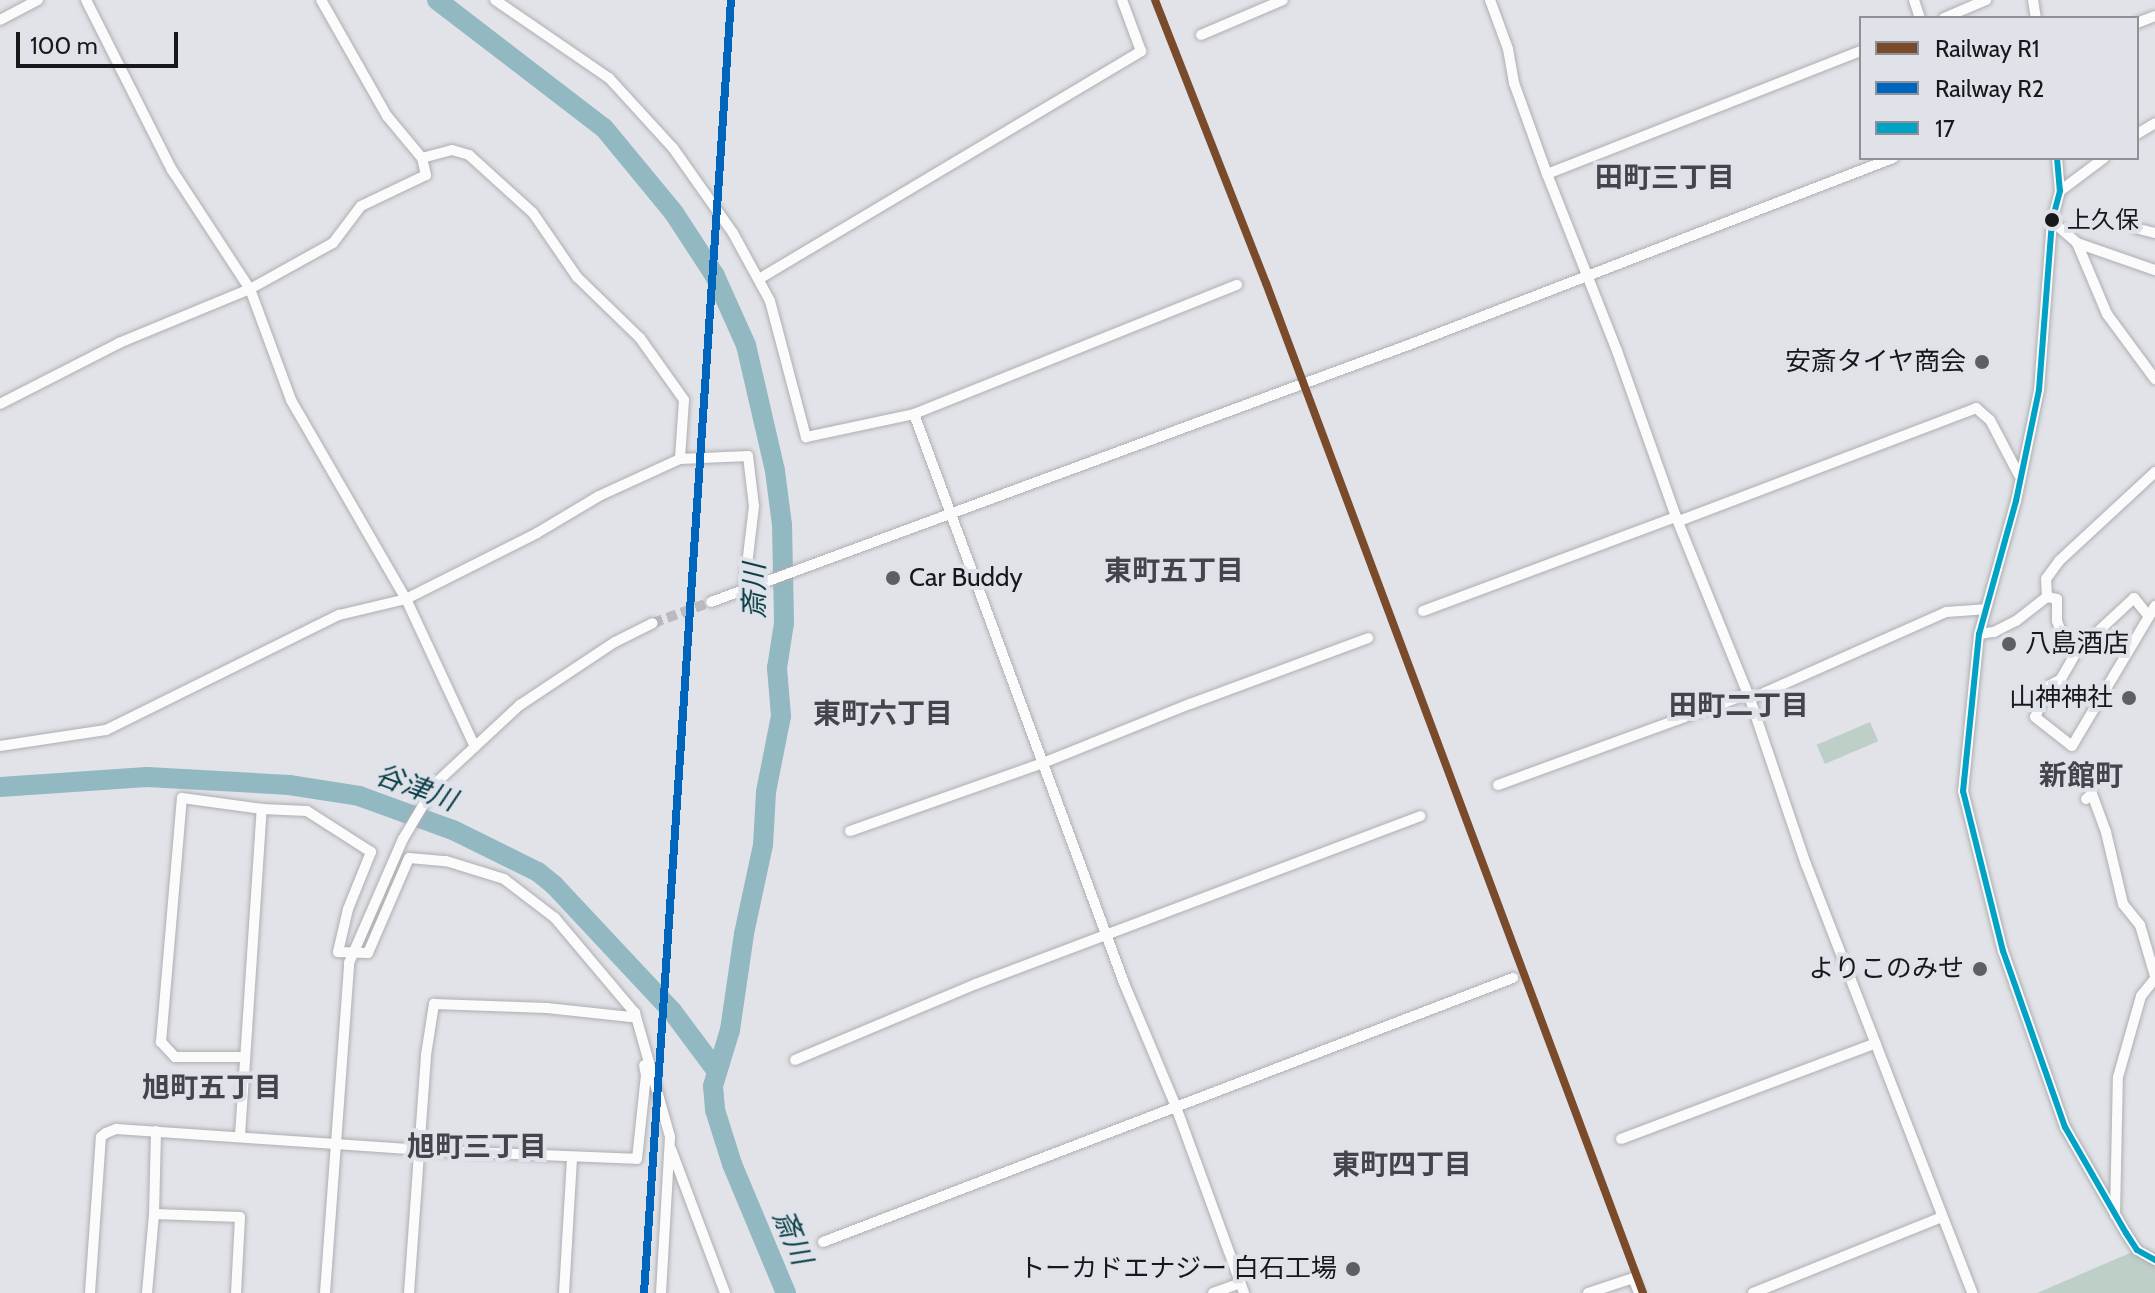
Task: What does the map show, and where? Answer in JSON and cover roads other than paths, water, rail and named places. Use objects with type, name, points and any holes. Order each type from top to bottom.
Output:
[{"type":"street","points":[[0,20],[38,0]]},
{"type":"street","points":[[86,0],[172,170],[250,289],[291,400],[406,599],[475,747]]},
{"type":"street","points":[[0,404],[119,343],[250,289],[333,243],[361,206],[426,175],[422,158],[387,116],[321,0]]},
{"type":"street","points":[[495,0],[609,78],[649,120],[733,233],[759,279],[774,316],[806,437],[914,414],[1237,285]]},
{"type":"street","points":[[759,279],[1141,51],[1122,0]]},
{"type":"street","points":[[1201,35],[1283,0]]},
{"type":"street","points":[[1490,0],[1508,49],[1514,83],[1547,174],[1677,519],[1749,696],[1806,864],[1972,1293]]},
{"type":"street","points":[[1949,16],[1986,0]]},
{"type":"street","points":[[1547,174],[1859,52]]},
{"type":"street","points":[[422,158],[452,150],[469,155],[533,213],[577,277],[640,338],[684,400],[680,459]]},
{"type":"street","points":[[711,602],[1116,455],[1888,160]]},
{"type":"street","points":[[2057,160],[2060,191],[2052,221],[2039,390],[2016,501],[1979,634],[1963,791],[2003,951],[2055,1099],[2083,1161],[2115,1217],[2137,1250],[2155,1260]]},
{"type":"street","points":[[2060,191],[2101,160]]},
{"type":"street","points":[[2052,221],[2077,243],[2155,270]]},
{"type":"street","points":[[2135,228],[2155,233]]},
{"type":"street","points":[[2077,243],[2107,314],[2155,379]]},
{"type":"street","points":[[1423,611],[1976,408],[1990,420],[2019,475]]},
{"type":"street","points":[[914,414],[1242,1288],[1213,1293]]},
{"type":"street","points":[[0,746],[106,730],[339,615],[406,599],[537,533],[599,496],[680,459],[748,456],[754,506],[748,589]]},
{"type":"street","points":[[2047,597],[2046,579],[2059,561],[2155,472]]},
{"type":"street","points":[[1979,634],[1994,632],[2016,621],[2047,597],[2057,599],[2057,621],[2064,640],[2077,651]]},
{"type":"street","points":[[2134,598],[2152,610],[2072,746],[2035,717],[2050,685],[2061,679],[2077,651],[2134,598]]},
{"type":"street","points":[[1498,785],[1749,696],[1946,612],[1985,609]]},
{"type":"street","points":[[325,1293],[349,963],[403,839],[437,782],[520,705],[615,642],[653,623]]},
{"type":"street","points":[[850,831],[1043,763],[1368,638]]},
{"type":"street","points":[[2086,799],[2092,794],[2106,832],[2123,904],[2140,925],[2155,978],[2141,996],[2118,1077],[2115,1217]]},
{"type":"street","points":[[244,1057],[175,1057],[161,1042],[182,798],[262,809],[307,811],[371,852],[348,909],[338,952],[368,953],[409,858],[446,861],[504,879],[531,898],[586,951],[633,1015],[670,1147],[701,1220],[725,1293]]},
{"type":"street","points":[[240,1136],[262,809]]},
{"type":"street","points":[[795,1060],[976,984],[1420,816]]},
{"type":"street","points":[[823,1242],[1513,978]]},
{"type":"street","points":[[409,1293],[419,1148],[434,1004],[633,1015]]},
{"type":"street","points":[[90,1293],[101,1137],[116,1129],[572,1158],[637,1159],[646,1075],[633,1015]]},
{"type":"street","points":[[1621,1139],[1876,1043]]},
{"type":"street","points":[[147,1293],[154,1214],[156,1131]]},
{"type":"street","points":[[661,1293],[670,1147]]},
{"type":"street","points":[[564,1293],[572,1158]]},
{"type":"street","points":[[154,1214],[240,1217],[236,1293]]},
{"type":"street","points":[[1753,1293],[1942,1217]]},
{"type":"street","points":[[1588,1293],[1633,1278],[1639,1293]]},
{"type":"waterway","name":"斎川","points":[[437,0],[604,128],[674,213],[715,276],[746,345],[775,471],[782,525],[784,623],[777,668],[781,716],[766,792],[763,845],[744,934],[730,1030],[713,1086],[715,1110],[732,1164],[786,1293]]},
{"type":"waterway","name":"谷津川","points":[[0,787],[147,777],[289,785],[359,796],[453,830],[538,872],[554,885],[672,1011],[716,1070]]},
{"type":"tunnel","points":[[653,623],[711,602]]},
{"type":"rail line","name":"R2","points":[[644,1293],[731,0]]},
{"type":"rail line","name":"R1","points":[[1155,0],[1266,283],[1643,1293]]},
{"type":"place","name":"上久保","points":[[2052,220]]},
{"type":"place","name":"安斎タイヤ商会","points":[[1982,362]]},
{"type":"place","name":"Car Buddy","points":[[893,578]]},
{"type":"place","name":"八島酒店","points":[[2009,644]]},
{"type":"place","name":"山神神社","points":[[2129,698]]},
{"type":"place","name":"よりこのみせ","points":[[1980,969]]},
{"type":"place","name":"トーカドエナジー 白石工場","points":[[1353,1269]]},
{"type":"district","name":"田町三丁目","points":[[1665,177]]},
{"type":"district","name":"東町五丁目","points":[[1174,570]]},
{"type":"district","name":"田町二丁目","points":[[1739,705]]},
{"type":"district","name":"東町六丁目","points":[[883,713]]},
{"type":"district","name":"新館町","points":[[2081,775]]},
{"type":"district","name":"旭町五丁目","points":[[212,1087]]},
{"type":"district","name":"旭町三丁目","points":[[477,1146]]},
{"type":"district","name":"東町四丁目","points":[[1402,1164]]}]
